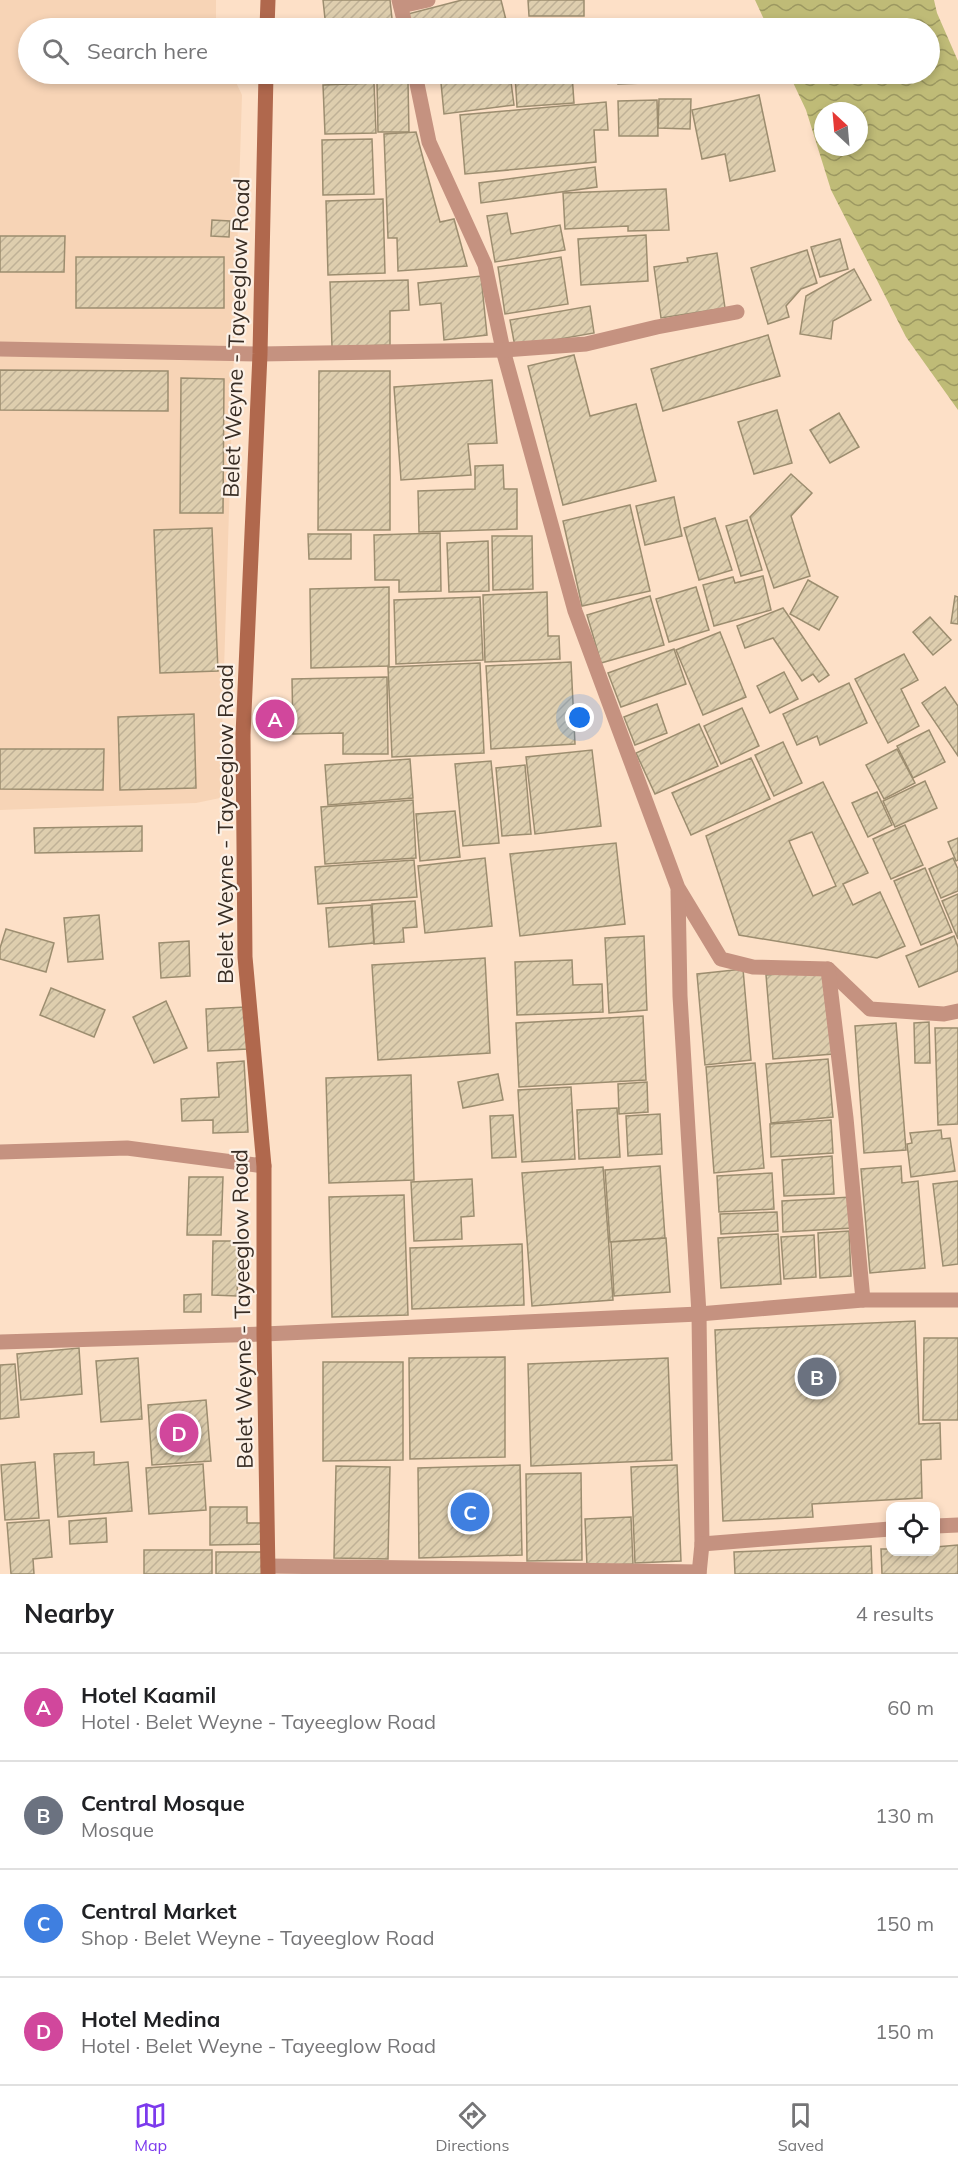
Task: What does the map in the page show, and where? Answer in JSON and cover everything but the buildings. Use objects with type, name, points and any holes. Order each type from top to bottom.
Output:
[{"type":"main road","points":[[267,18],[268,0]]},
{"type":"main road","name":"Belet Weyne - Tayeeglow Road","points":[[266,84],[260,354],[243,735],[245,957],[264,1166],[268,1570]]},
{"type":"street","points":[[404,18],[400,3],[428,0]]},
{"type":"street","points":[[417,84],[429,142],[485,265],[503,350],[575,611],[678,888],[721,959],[753,967],[828,969],[870,1009],[944,1014],[958,1011]]},
{"type":"street","points":[[0,349],[260,354],[503,350],[586,344],[657,327],[737,312]]},
{"type":"street","points":[[268,1570],[699,1573],[702,1544],[699,1314],[680,996],[678,888]]},
{"type":"street","points":[[828,969],[846,1118],[863,1300]]},
{"type":"street","points":[[0,1152],[127,1148],[264,1166]]},
{"type":"street","points":[[0,1342],[264,1334],[699,1314],[863,1300],[958,1300]]},
{"type":"street","points":[[940,1526],[958,1525]]},
{"type":"street","points":[[702,1544],[886,1529]]},
{"type":"shaded area","points":[[0,0],[216,0],[216,18],[18,18],[18,84],[237,84],[242,95],[220,798],[196,803],[0,810],[0,789],[103,790],[104,749],[0,749],[0,410],[168,411],[168,371],[0,370],[0,272],[64,272],[65,236],[0,236]],"holes":[[[77,257],[224,257],[224,308],[76,308]],[[181,379],[224,379],[223,513],[180,513]],[[212,528],[218,671],[160,673],[155,530]],[[194,715],[196,788],[120,790],[118,717]]]},
{"type":"water","points":[[755,0],[934,0],[939,18],[763,18]]},
{"type":"water","points":[[940,20],[958,61],[958,410],[906,337],[831,190],[820,156],[868,156],[868,102],[814,102],[814,136],[806,110],[794,84],[940,84]]},
{"type":"place","name":"Hotel Kaamil","points":[[275,719]]},
{"type":"place","name":"Central Mosque","points":[[817,1377]]},
{"type":"place","name":"Hotel Medina","points":[[179,1433]]},
{"type":"place","name":"Central Market","points":[[470,1512]]}]
